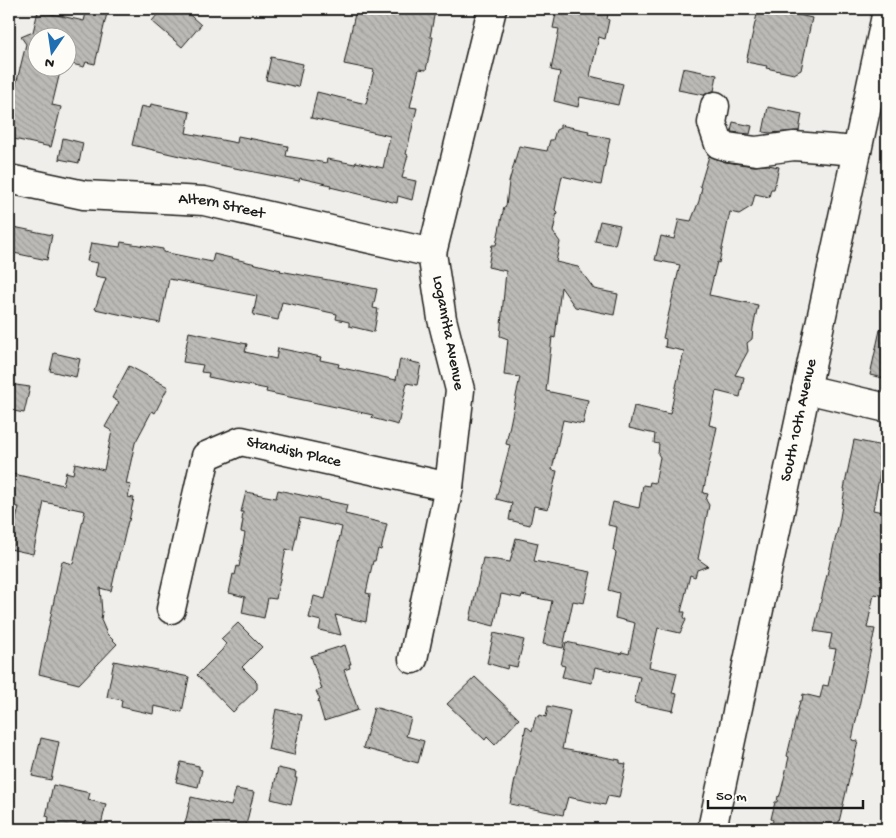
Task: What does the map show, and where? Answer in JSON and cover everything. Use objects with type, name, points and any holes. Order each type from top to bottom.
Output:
[{"type":"street","name":"Loganrita Avenue","points":[[413,659],[449,487],[460,390],[442,320],[432,253],[492,9]]},
{"type":"street","name":"South 10th Avenue","points":[[712,829],[887,11]]},
{"type":"street","points":[[715,106],[712,123],[719,144],[728,147],[756,151],[794,146],[858,151]]},
{"type":"street","name":"Altern Street","points":[[9,179],[84,195],[204,201],[432,253]]},
{"type":"street","points":[[806,389],[887,408]]},
{"type":"street","name":"Standish Place","points":[[171,609],[206,456],[241,441],[449,487]]},
{"type":"building","points":[[87,9],[108,9],[95,64],[86,62],[84,67],[78,66],[78,28],[34,28],[38,11],[84,21]]},
{"type":"building","points":[[162,9],[183,9],[201,25],[182,47],[152,21]]},
{"type":"building","points":[[356,9],[426,9],[435,11],[430,37],[433,37],[426,70],[419,69],[410,107],[417,108],[402,178],[416,181],[412,200],[398,196],[397,203],[300,178],[299,181],[132,145],[141,106],[150,108],[151,104],[190,112],[186,133],[237,143],[238,136],[288,146],[286,156],[326,163],[327,159],[355,164],[356,162],[383,168],[390,136],[311,118],[317,92],[366,104],[374,70],[344,64]]},
{"type":"building","points":[[557,9],[609,9],[605,39],[599,37],[590,76],[623,84],[618,105],[580,97],[578,107],[554,101],[560,72],[551,70],[559,29],[553,28]]},
{"type":"building","points":[[758,10],[789,17],[790,13],[812,18],[801,70],[794,74],[746,62]]},
{"type":"building","points":[[28,34],[28,78],[59,78],[52,105],[61,107],[51,147],[9,138],[9,113],[26,44],[21,37]]},
{"type":"building","points":[[271,57],[303,64],[298,87],[266,80]]},
{"type":"building","points":[[683,68],[717,75],[714,91],[704,95],[678,90]]},
{"type":"building","points":[[768,107],[802,114],[799,131],[763,132]]},
{"type":"building","points":[[733,122],[752,126],[750,134],[731,132]]},
{"type":"building","points":[[560,125],[589,131],[588,134],[610,138],[601,185],[562,176],[555,210],[557,212],[553,232],[560,242],[556,262],[578,267],[594,289],[618,294],[614,315],[575,307],[561,287],[555,338],[552,337],[546,391],[588,400],[583,424],[563,420],[552,470],[557,471],[548,509],[534,506],[530,525],[509,520],[512,503],[496,499],[510,445],[506,444],[520,377],[504,375],[508,339],[500,336],[506,271],[488,267],[492,245],[496,245],[504,207],[506,206],[509,182],[519,146],[547,151],[550,140],[553,140],[556,130],[560,128]]},
{"type":"building","points":[[63,138],[83,143],[79,163],[59,159]]},
{"type":"building","points":[[709,156],[726,162],[779,167],[774,189],[771,189],[769,197],[755,194],[752,206],[739,214],[730,212],[719,263],[717,262],[709,295],[758,305],[752,339],[747,343],[748,351],[735,375],[744,377],[740,397],[716,391],[709,425],[717,427],[703,493],[708,494],[706,500],[709,505],[698,559],[708,566],[697,570],[695,577],[690,575],[681,612],[685,612],[684,617],[686,620],[680,633],[658,628],[649,667],[677,673],[672,693],[677,694],[673,711],[634,703],[640,677],[595,667],[592,683],[562,677],[565,666],[561,665],[566,642],[629,654],[635,623],[615,618],[619,593],[608,590],[616,553],[613,550],[617,527],[608,525],[613,502],[639,508],[643,485],[649,486],[650,482],[655,483],[660,457],[658,454],[659,444],[654,443],[655,434],[629,428],[634,406],[670,414],[684,351],[665,347],[666,339],[663,338],[680,265],[655,260],[661,236],[674,239],[679,219],[691,221],[699,201],[702,187],[700,186]]},
{"type":"building","points":[[600,221],[620,225],[615,245],[595,241]]},
{"type":"building","points":[[9,226],[52,235],[47,260],[9,252]]},
{"type":"building","points":[[121,242],[163,249],[163,252],[212,262],[214,254],[280,271],[377,289],[373,308],[378,309],[374,332],[349,326],[349,322],[336,319],[337,314],[282,302],[278,320],[253,315],[257,296],[169,279],[160,323],[95,309],[106,278],[95,276],[98,263],[87,261],[91,243],[120,247]]},
{"type":"building","points":[[880,330],[887,330],[887,379],[870,375]]},
{"type":"building","points":[[189,332],[247,344],[245,352],[276,359],[278,348],[321,357],[320,360],[339,364],[338,367],[396,380],[400,359],[421,364],[417,385],[407,383],[398,425],[372,418],[373,415],[266,392],[267,389],[208,377],[209,373],[201,372],[203,365],[183,362]]},
{"type":"building","points":[[54,353],[80,359],[76,377],[50,371]]},
{"type":"building","points":[[129,366],[168,387],[155,413],[152,411],[135,443],[126,484],[131,485],[128,497],[134,498],[129,521],[111,591],[100,588],[101,620],[107,634],[117,644],[79,684],[39,674],[62,561],[73,564],[85,511],[44,502],[33,554],[10,549],[9,535],[13,533],[19,507],[9,506],[9,473],[63,485],[66,472],[73,474],[75,463],[104,470],[112,431],[105,427],[119,402],[112,398]]},
{"type":"building","points":[[9,384],[30,387],[24,413],[9,410]]},
{"type":"building","points":[[854,440],[887,447],[887,475],[880,473],[873,510],[887,513],[887,596],[874,594],[867,628],[875,629],[852,740],[858,741],[838,826],[828,824],[827,829],[787,829],[772,826],[773,820],[771,819],[775,802],[777,802],[781,792],[800,701],[802,701],[803,694],[820,698],[823,685],[828,686],[836,649],[829,648],[832,634],[814,631],[839,523]]},
{"type":"building","points":[[278,490],[347,505],[345,514],[387,524],[381,550],[378,549],[375,561],[373,561],[366,593],[370,594],[366,622],[335,615],[341,635],[319,630],[321,621],[309,618],[314,596],[325,599],[342,527],[300,518],[293,551],[286,549],[276,599],[268,598],[264,618],[242,613],[245,597],[229,593],[233,574],[235,575],[237,566],[239,567],[245,533],[241,532],[243,512],[241,512],[246,492],[276,498]]},
{"type":"building","points":[[516,538],[538,543],[534,561],[591,572],[584,603],[573,601],[563,648],[543,644],[552,601],[522,595],[521,598],[501,594],[494,626],[470,620],[483,558],[510,562]]},
{"type":"building","points":[[238,623],[262,647],[242,667],[257,682],[257,689],[233,712],[197,675],[222,650],[226,644],[221,639]]},
{"type":"building","points":[[494,633],[524,640],[517,667],[508,665],[507,669],[487,663]]},
{"type":"building","points":[[345,645],[351,664],[349,664],[350,668],[344,670],[358,710],[324,721],[318,701],[320,700],[316,691],[322,689],[311,656]]},
{"type":"building","points":[[114,661],[189,677],[182,712],[154,706],[153,714],[121,707],[122,700],[107,697]]},
{"type":"building","points":[[475,677],[519,719],[495,745],[487,737],[485,740],[447,704]]},
{"type":"building","points":[[548,706],[570,711],[562,749],[620,760],[620,763],[626,764],[619,798],[608,796],[605,805],[568,797],[563,815],[510,804],[526,726],[532,731],[536,716],[546,717]]},
{"type":"building","points":[[374,707],[411,718],[406,736],[424,741],[418,763],[363,748]]},
{"type":"building","points":[[276,709],[302,715],[294,755],[268,749]]},
{"type":"building","points":[[41,738],[59,742],[51,780],[32,776]]},
{"type":"building","points":[[181,762],[199,766],[199,769],[202,770],[198,787],[176,782]]},
{"type":"building","points":[[278,768],[296,772],[295,778],[297,778],[291,804],[271,799]]},
{"type":"building","points":[[53,785],[90,793],[88,800],[106,804],[101,825],[85,821],[83,829],[67,827],[61,829],[58,826],[48,824],[49,817],[46,816]]},
{"type":"building","points":[[236,789],[254,792],[245,829],[184,829],[191,797],[231,806]]}]
